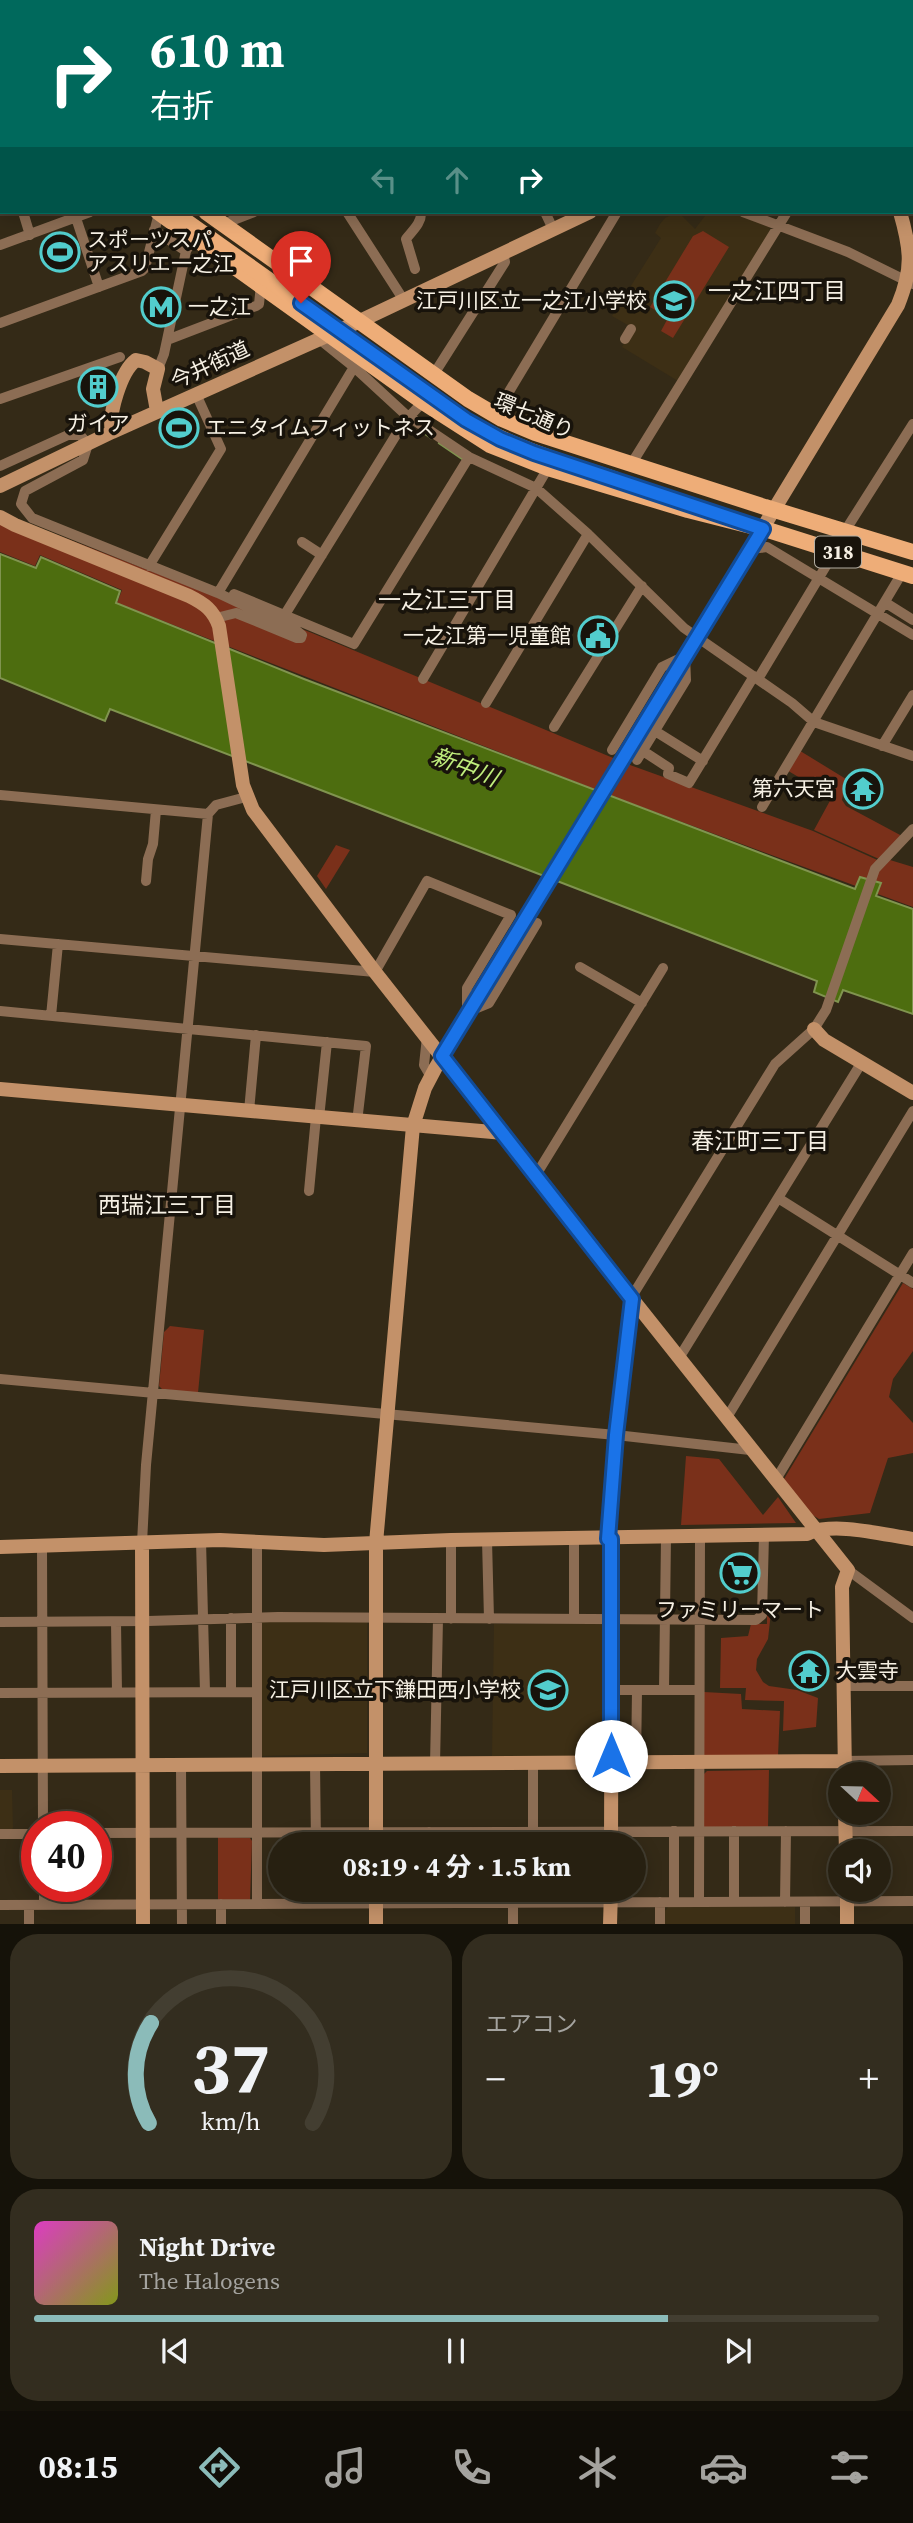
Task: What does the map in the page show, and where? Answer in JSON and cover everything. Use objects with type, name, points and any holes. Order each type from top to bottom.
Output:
[{"type":"main road","points":[[161,214],[190,244],[261,285],[323,336],[490,445],[548,468],[688,510],[763,529]]},
{"type":"main road","name":"環七通り","points":[[176,214],[466,420],[500,439],[534,453],[623,471],[763,529],[908,574]]},
{"type":"main road","name":"環七通り","points":[[194,214],[488,422],[537,444],[623,471],[774,510],[913,552]]},
{"type":"main road","points":[[209,214],[495,415],[623,471]]},
{"type":"street","points":[[24,214],[30,235]]},
{"type":"street","points":[[0,323],[142,271],[158,214]]},
{"type":"street","points":[[223,224],[249,214]]},
{"type":"street","points":[[349,214],[403,299]]},
{"type":"street","points":[[415,269],[406,239],[418,224],[421,214]]},
{"type":"street","points":[[546,214],[553,229]]},
{"type":"street","name":"今井街道","points":[[0,486],[586,214]]},
{"type":"street","points":[[495,415],[616,214]]},
{"type":"street","points":[[748,214],[848,252],[911,283]]},
{"type":"street","points":[[623,471],[786,214]]},
{"type":"street","points":[[376,1832],[376,1543],[414,1126],[425,1088],[517,919],[630,753],[685,656],[911,283],[910,247],[901,214]]},
{"type":"street","points":[[0,245],[74,215],[99,287]]},
{"type":"street","points":[[154,230],[190,244],[153,389],[157,411]]},
{"type":"street","points":[[434,374],[505,262],[503,253]]},
{"type":"street","points":[[167,340],[256,306],[259,304],[261,285]]},
{"type":"street","points":[[625,339],[631,329]]},
{"type":"street","points":[[323,336],[405,414],[437,437],[469,457],[536,488],[696,638],[756,677],[814,722],[913,756]]},
{"type":"street","points":[[0,399],[120,357]]},
{"type":"street","points":[[112,432],[111,412],[129,367],[140,360],[158,369]]},
{"type":"street","points":[[218,593],[354,367]]},
{"type":"street","points":[[149,566],[221,449],[196,394]]},
{"type":"street","points":[[284,616],[404,422],[423,402]]},
{"type":"street","points":[[845,531],[913,424]]},
{"type":"street","points":[[0,466],[75,433],[80,435],[88,444],[83,460],[24,491],[21,503],[33,518],[218,593],[302,635],[297,638],[236,612],[217,622]]},
{"type":"street","points":[[218,593],[228,591],[354,644],[469,457]]},
{"type":"street","points":[[423,678],[548,468]]},
{"type":"street","points":[[0,517],[205,604],[217,622],[244,791],[259,820],[375,972],[833,1552],[848,1570],[913,1619]]},
{"type":"street","points":[[486,703],[588,534]]},
{"type":"street","points":[[302,542],[322,555]]},
{"type":"street","points":[[751,549],[767,547],[913,635]]},
{"type":"street","points":[[630,753],[669,768],[668,774],[689,783],[835,551]]},
{"type":"street","points":[[762,807],[878,614],[908,574]]},
{"type":"street","points":[[554,727],[642,586]]},
{"type":"street","points":[[886,603],[913,620]]},
{"type":"street","points":[[630,753],[655,731],[686,680],[685,656]]},
{"type":"street","points":[[882,746],[913,695]]},
{"type":"street","points":[[655,731],[703,761]]},
{"type":"street","points":[[143,1924],[142,1543],[153,1392],[208,814],[216,805],[244,791]]},
{"type":"street","points":[[0,795],[208,814]]},
{"type":"street","points":[[146,881],[156,810]]},
{"type":"street","points":[[611,1832],[610,1539],[616,1435],[631,1298],[775,1064],[814,1029],[826,1010],[875,869],[913,829]]},
{"type":"street","points":[[375,972],[427,881],[517,919]]},
{"type":"street","points":[[467,1012],[489,1003],[537,923]]},
{"type":"street","points":[[0,939],[375,972]]},
{"type":"street","points":[[51,1016],[58,944]]},
{"type":"street","points":[[580,967],[642,1003]]},
{"type":"street","points":[[536,1175],[663,968]]},
{"type":"street","points":[[0,1012],[366,1046],[357,1122]]},
{"type":"street","points":[[814,1029],[824,1040],[913,1093]]},
{"type":"street","points":[[249,1111],[256,1035]]},
{"type":"street","points":[[427,1037],[424,1065],[430,1077]]},
{"type":"street","points":[[309,1191],[327,1042]]},
{"type":"street","points":[[679,1358],[862,1062]]},
{"type":"street","points":[[0,1089],[504,1133]]},
{"type":"street","points":[[726,1419],[913,1111]]},
{"type":"street","points":[[778,1198],[913,1283]]},
{"type":"street","points":[[775,1481],[913,1253]]},
{"type":"street","points":[[0,1379],[616,1435],[750,1450]]},
{"type":"street","points":[[0,1547],[201,1541],[324,1545],[451,1540],[807,1534],[815,1530],[845,1530],[913,1539]]},
{"type":"street","points":[[833,1552],[835,1543],[845,1530]]},
{"type":"street","points":[[0,1622],[117,1622],[257,1617],[760,1619],[764,1535]]},
{"type":"street","points":[[699,1536],[699,1902]]},
{"type":"street","points":[[664,1690],[666,1537]]},
{"type":"street","points":[[574,1538],[575,1618]]},
{"type":"street","points":[[451,1540],[451,1619]]},
{"type":"street","points":[[487,1540],[489,1619]]},
{"type":"street","points":[[201,1541],[205,1692]]},
{"type":"street","points":[[257,1541],[257,1904]]},
{"type":"street","points":[[42,1546],[43,1811]]},
{"type":"street","points":[[844,1762],[842,1587],[848,1570]]},
{"type":"street","points":[[231,1618],[231,1692]]},
{"type":"street","points":[[435,1764],[438,1619]]},
{"type":"street","points":[[117,1622],[117,1693]]},
{"type":"street","points":[[844,1686],[913,1686]]},
{"type":"street","points":[[611,1690],[699,1690]]},
{"type":"street","points":[[636,1690],[636,1763]]},
{"type":"street","points":[[0,1693],[256,1692]]},
{"type":"street","points":[[891,1763],[913,1760]]},
{"type":"street","points":[[0,1766],[698,1763],[828,1767]]},
{"type":"street","points":[[315,1764],[316,1832]]},
{"type":"street","points":[[533,1764],[533,1831]]},
{"type":"street","points":[[181,1765],[182,1924]]},
{"type":"street","points":[[846,1825],[846,1839]]},
{"type":"street","points":[[674,1831],[674,1902]]},
{"type":"street","points":[[646,1834],[674,1831],[913,1831]]},
{"type":"street","points":[[734,1831],[734,1902]]},
{"type":"street","points":[[785,1902],[786,1831]]},
{"type":"street","points":[[429,1832],[544,1832]]},
{"type":"street","points":[[112,1833],[268,1833]]},
{"type":"street","points":[[0,1834],[21,1834]]},
{"type":"street","points":[[646,1900],[805,1902],[828,1899]]},
{"type":"street","points":[[891,1899],[913,1901]]},
{"type":"street","points":[[0,1905],[325,1902]]},
{"type":"street","points":[[376,1902],[376,1924]]},
{"type":"street","points":[[422,1902],[534,1902]]},
{"type":"street","points":[[610,1924],[611,1902]]},
{"type":"street","points":[[660,1902],[660,1924]]},
{"type":"street","points":[[805,1902],[805,1924]]},
{"type":"street","points":[[847,1902],[847,1924]]},
{"type":"street","points":[[513,1903],[513,1924]]},
{"type":"street","points":[[221,1904],[221,1924]]},
{"type":"street","points":[[29,1905],[29,1924]]},
{"type":"shaded area","name":"江戸川区立一之江小学校","points":[[680,214],[695,229],[706,214],[740,214],[769,227],[770,230],[739,285],[736,285],[678,381],[622,347],[633,328],[612,316],[661,238],[655,233],[665,218]]},
{"type":"shaded area","points":[[703,231],[729,247],[673,338],[661,331],[668,318],[650,307],[693,236]]},
{"type":"shaded area","points":[[0,513],[312,633],[630,765],[813,831],[884,863],[890,860],[913,867],[913,907],[617,798],[117,603],[122,590],[40,555],[35,566],[0,552]]},
{"type":"shaded area","points":[[797,749],[846,779],[842,800],[846,806],[902,836],[879,859],[814,830],[832,797],[785,769]]},
{"type":"shaded area","points":[[336,845],[350,850],[326,889],[317,876]]},
{"type":"shaded area","points":[[903,1283],[913,1289],[913,1351],[893,1379],[889,1397],[913,1423],[913,1453],[888,1458],[870,1513],[819,1519],[806,1511],[784,1479]]},
{"type":"shaded area","points":[[170,1326],[204,1330],[198,1393],[162,1389],[159,1386],[164,1332]]},
{"type":"shaded area","points":[[686,1456],[719,1459],[763,1515],[778,1497],[796,1523],[681,1525]]},
{"type":"shaded area","points":[[767,1612],[771,1612],[768,1639],[757,1659],[756,1670],[763,1682],[769,1686],[797,1690],[818,1698],[816,1727],[783,1731],[784,1701],[745,1700],[746,1688],[720,1688],[721,1638],[748,1636],[751,1624],[767,1624]]},
{"type":"shaded area","points":[[262,1622],[367,1622],[367,1753],[261,1756]]},
{"type":"shaded area","name":"江戸川区立下鎌田西小学校","points":[[494,1624],[603,1624],[603,1757],[492,1756]]},
{"type":"shaded area","points":[[704,1692],[741,1694],[742,1709],[780,1711],[778,1756],[704,1755]]},
{"type":"shaded area","points":[[769,1770],[768,1828],[705,1828],[702,1825],[703,1775],[707,1771]]},
{"type":"shaded area","points":[[0,1790],[12,1790],[11,1830],[0,1831]]},
{"type":"shaded area","points":[[218,1837],[250,1838],[252,1841],[250,1901],[218,1900]]},
{"type":"shaded area","points":[[668,1907],[795,1907],[795,1924],[664,1924],[664,1912]]},
{"type":"water","name":"新中川","points":[[0,554],[36,568],[41,557],[120,591],[116,603],[304,679],[855,889],[860,877],[881,883],[876,896],[913,909],[913,1014],[843,990],[838,1002],[814,992],[817,981],[110,709],[105,721],[0,678]]},
{"type":"waterway","points":[[424,433],[431,438]]},
{"type":"waterway","points":[[439,443],[464,460]]},
{"type":"place","name":"スポーツスパ アスリエ一之江","points":[[60,252]]},
{"type":"place","name":"江戸川区立一之江小学校","points":[[674,301]]},
{"type":"place","name":"一之江","points":[[161,307]]},
{"type":"place","name":"ガイア","points":[[98,387]]},
{"type":"place","name":"エニタイムフィットネス","points":[[179,428]]},
{"type":"place","name":"一之江第一児童館","points":[[598,636]]},
{"type":"place","name":"第六天宮","points":[[863,789]]},
{"type":"place","name":"ファミリーマート","points":[[740,1573]]},
{"type":"place","name":"大雲寺","points":[[809,1671]]},
{"type":"place","name":"江戸川区立下鎌田西小学校","points":[[548,1690]]},
{"type":"district","name":"一之江四丁目","points":[[777,291]]},
{"type":"district","name":"一之江三丁目","points":[[447,600]]},
{"type":"district","name":"春江町三丁目","points":[[760,1141]]},
{"type":"district","name":"西瑞江三丁目","points":[[167,1205]]},
{"type":"route","points":[[301,303],[466,420],[500,439],[534,453],[763,529],[442,1056],[632,1299],[623,1363],[608,1539],[611,1539],[611,1756]]}]
